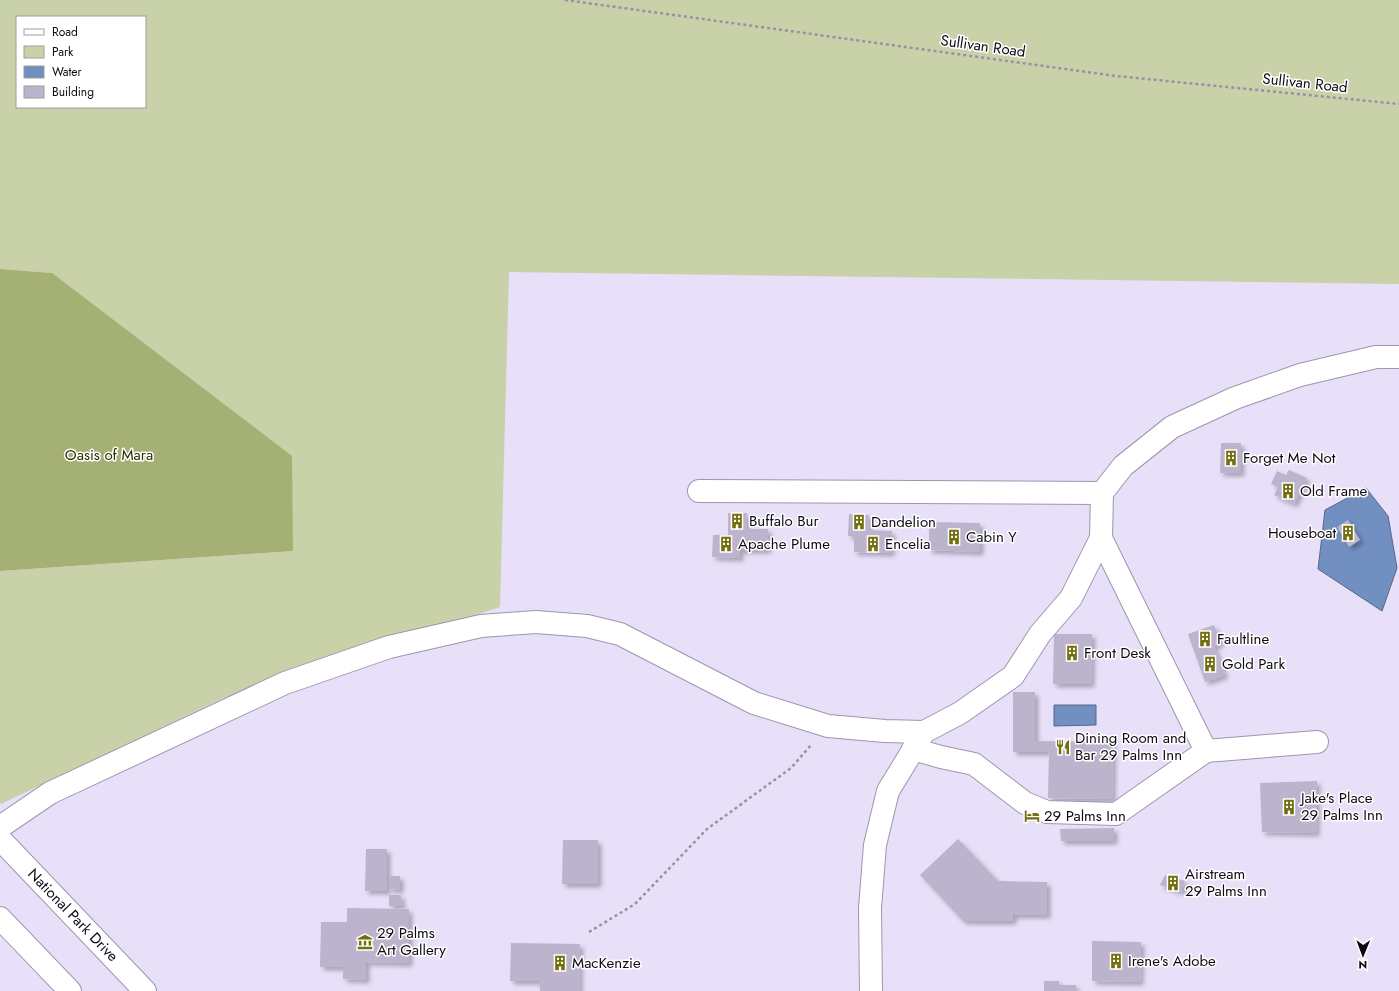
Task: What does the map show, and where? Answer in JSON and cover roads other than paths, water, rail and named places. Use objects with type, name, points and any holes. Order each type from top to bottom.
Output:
[{"type":"street","points":[[871,991],[870,908],[875,845],[888,791],[918,741],[1013,676],[1040,634],[1071,598],[1101,538],[1102,493],[1123,466],[1172,427],[1235,398],[1300,375],[1376,357],[1399,357]]},
{"type":"street","points":[[699,491],[1102,493]]},
{"type":"street","points":[[1101,538],[1206,752]]},
{"type":"street","points":[[0,827],[50,793],[285,683],[389,647],[481,626],[536,622],[587,626],[620,634],[754,703],[828,726],[885,731],[918,741],[974,764],[1025,803],[1047,812],[1116,814],[1206,752],[1317,742]]},
{"type":"street","name":"National Park Drive","points":[[0,839],[145,991]]},
{"type":"street","points":[[0,918],[70,991]]},
{"type":"water","points":[[1366,488],[1388,516],[1397,568],[1382,611],[1318,569],[1325,510]]},
{"type":"water","points":[[1054,705],[1096,705],[1096,725],[1054,726]]},
{"type":"place","name":"Forget Me Not","points":[[1231,458]]},
{"type":"place","name":"Old Frame","points":[[1288,491]]},
{"type":"place","name":"Buffalo Bur","points":[[737,521]]},
{"type":"place","name":"Dandelion","points":[[859,522]]},
{"type":"place","name":"Houseboat","points":[[1348,533]]},
{"type":"place","name":"Cabin Y","points":[[954,537]]},
{"type":"place","name":"Apache Plume","points":[[726,544]]},
{"type":"place","name":"Encelia","points":[[873,544]]},
{"type":"place","name":"Faultline","points":[[1205,639]]},
{"type":"place","name":"Front Desk","points":[[1072,653]]},
{"type":"place","name":"Gold Park","points":[[1210,664]]},
{"type":"place","name":"Dining Room and Bar 29 Palms Inn","points":[[1063,747]]},
{"type":"place","name":"Jake's Place 29 Palms Inn","points":[[1289,807]]},
{"type":"place","name":"29 Palms Inn","points":[[1032,816]]},
{"type":"place","name":"Airstream 29 Palms Inn","points":[[1173,883]]},
{"type":"place","name":"29 Palms Art Gallery","points":[[365,942]]},
{"type":"place","name":"Irene's Adobe","points":[[1116,961]]},
{"type":"place","name":"MacKenzie","points":[[560,963]]},
{"type":"park label","name":"Oasis of Mara","points":[[109,455]]}]
